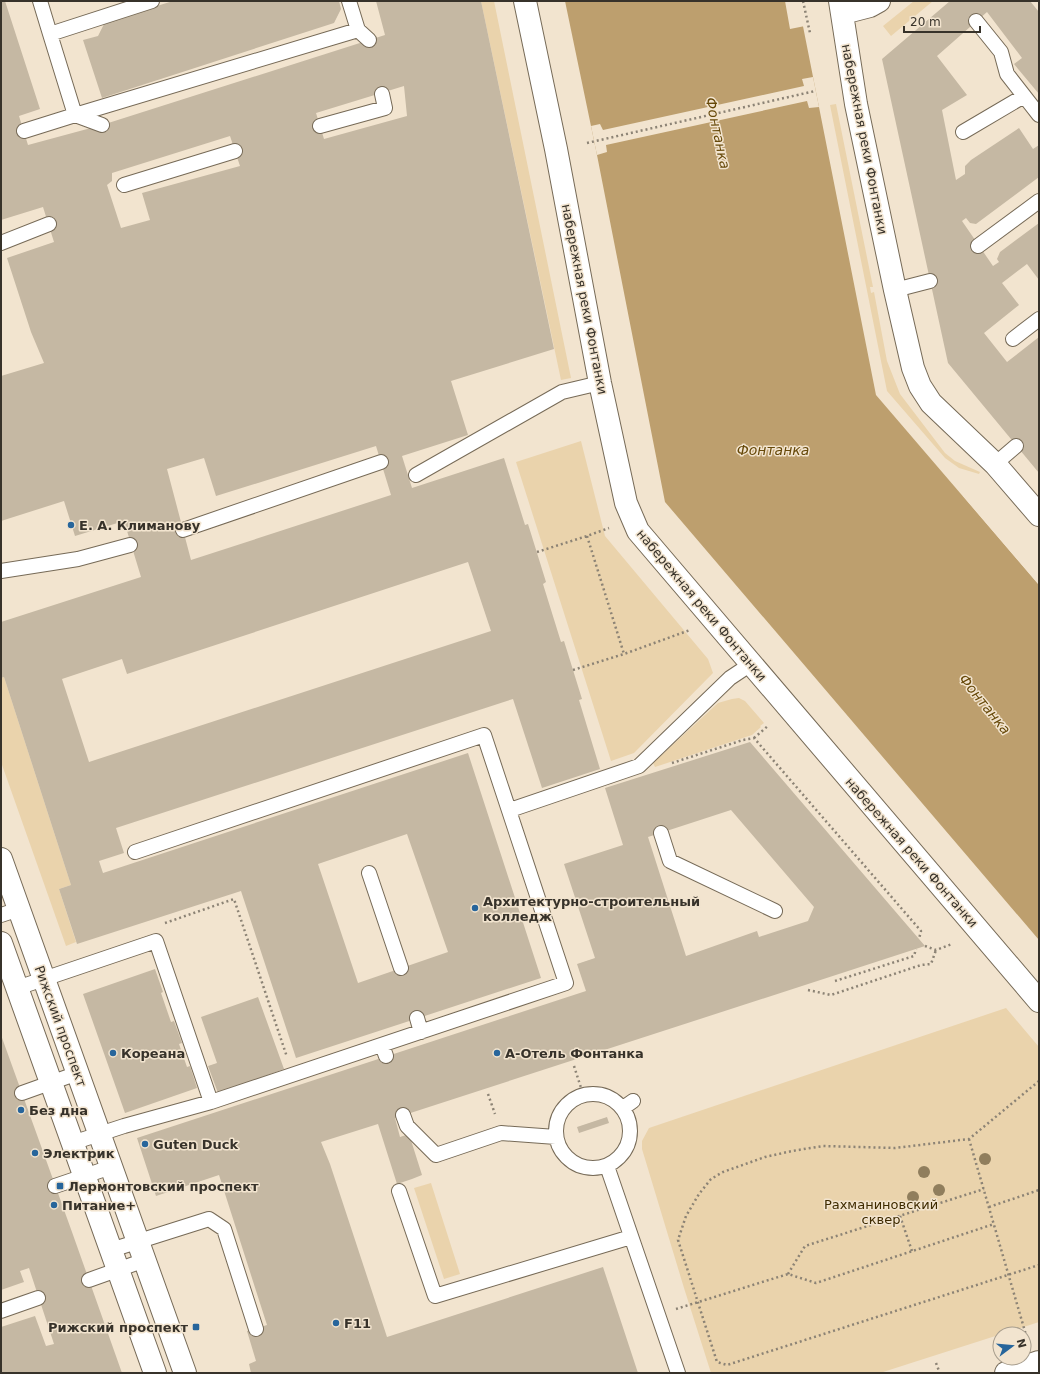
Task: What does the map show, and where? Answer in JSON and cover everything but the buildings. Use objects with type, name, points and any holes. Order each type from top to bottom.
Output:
[{"type":"street","name":"набережная реки Фонтанки","points":[[525,1],[556,149],[600,383],[626,502],[638,531],[1039,1001]]},
{"type":"street","points":[[841,7],[870,6],[879,1]]},
{"type":"street","name":"набережная реки Фонтанки","points":[[841,7],[856,104],[895,290],[913,368],[920,386],[931,403],[995,464],[1039,515]]},
{"type":"street","name":"Рижский проспект","points":[[1,859],[10,912],[44,979],[185,1373]]},
{"type":"street","points":[[1,943],[155,1373]]},
{"type":"street","points":[[1006,1373],[1034,1368]]},
{"type":"lane","points":[[40,1],[75,115]]},
{"type":"lane","points":[[50,34],[152,1]]},
{"type":"lane","points":[[349,1],[358,30],[369,40]]},
{"type":"lane","points":[[976,21],[1001,52],[1007,74],[1039,116]]},
{"type":"lane","points":[[24,131],[358,30]]},
{"type":"lane","points":[[320,126],[385,108],[382,94]]},
{"type":"lane","points":[[963,132],[1024,96]]},
{"type":"lane","points":[[75,115],[102,125]]},
{"type":"lane","points":[[124,185],[235,151]]},
{"type":"lane","points":[[978,246],[1039,201]]},
{"type":"lane","points":[[1,243],[49,224]]},
{"type":"lane","points":[[895,290],[930,281]]},
{"type":"lane","points":[[1013,339],[1039,319]]},
{"type":"lane","points":[[416,475],[562,392],[600,383]]},
{"type":"lane","points":[[995,464],[1016,446]]},
{"type":"lane","points":[[183,530],[381,462]]},
{"type":"lane","points":[[1,571],[78,559],[130,545]]},
{"type":"lane","points":[[510,810],[641,772],[730,678],[751,664]]},
{"type":"lane","points":[[72,1143],[124,1126],[211,1102],[293,1074],[384,1051],[421,1032],[566,984],[510,810],[484,735],[135,852]]},
{"type":"lane","points":[[661,833],[670,861],[775,911]]},
{"type":"lane","points":[[369,873],[401,968]]},
{"type":"lane","points":[[17,988],[156,941],[211,1102]]},
{"type":"lane","points":[[417,1018],[421,1032]]},
{"type":"lane","points":[[22,1093],[78,1073]]},
{"type":"lane","points":[[598,1093],[628,1104],[630,1123],[629,1141],[621,1156],[607,1166],[591,1168],[575,1164],[562,1152],[556,1136],[556,1123],[562,1110],[571,1100],[583,1094],[598,1093]]},
{"type":"lane","points":[[403,1115],[407,1126],[436,1154],[501,1133],[556,1136]]},
{"type":"lane","points":[[607,1166],[678,1373]]},
{"type":"lane","points":[[55,1186],[111,1167]]},
{"type":"lane","points":[[400,1191],[434,1296],[631,1237]]},
{"type":"lane","points":[[89,1280],[114,1260],[141,1251],[209,1219],[224,1229],[256,1329]]},
{"type":"lane","points":[[114,1260],[141,1251]]},
{"type":"lane","points":[[1,1311],[38,1298]]},
{"type":"path","points":[[804,1],[810,33]]},
{"type":"path","points":[[587,143],[816,91]]},
{"type":"path","points":[[537,552],[609,528]]},
{"type":"path","points":[[587,536],[624,654]]},
{"type":"path","points":[[573,670],[624,654],[690,630]]},
{"type":"path","points":[[641,772],[754,738],[769,725]]},
{"type":"path","points":[[754,738],[921,932],[919,939]]},
{"type":"path","points":[[156,941],[152,927],[234,899],[293,1074]]},
{"type":"path","points":[[925,946],[936,950],[952,944]]},
{"type":"path","points":[[834,981],[914,956],[916,949]]},
{"type":"path","points":[[808,990],[830,995],[921,965],[931,964],[936,950]]},
{"type":"path","points":[[574,1066],[583,1094]]},
{"type":"path","points":[[1039,1081],[969,1139],[895,1148],[823,1146],[792,1150],[766,1157],[723,1172],[711,1178],[699,1194],[686,1216],[678,1240],[717,1362],[727,1365],[1039,1265]]},
{"type":"path","points":[[969,1139],[1023,1326]]},
{"type":"path","points":[[788,1274],[805,1246],[984,1190]]},
{"type":"path","points":[[989,1207],[1039,1190]]},
{"type":"path","points":[[900,1216],[912,1252]]},
{"type":"path","points":[[689,1305],[788,1274],[816,1282],[912,1252],[994,1224]]},
{"type":"path","points":[[936,1363],[939,1371]]},
{"type":"green space","points":[[481,1],[494,1],[571,378],[561,380]]},
{"type":"green space","points":[[914,1],[933,1],[891,36],[883,26]]},
{"type":"green space","points":[[836,104],[873,287],[870,287],[871,293],[874,292],[887,361],[900,394],[945,453],[955,461],[980,472],[979,474],[959,468],[945,458],[887,391],[830,105]]},
{"type":"green space","points":[[581,441],[605,536],[708,659],[713,673],[634,753],[611,761],[516,462]]},
{"type":"green space","points":[[4,677],[71,885],[59,889],[76,942],[66,946],[1,762],[1,678]]},
{"type":"green space","points":[[739,698],[745,701],[764,723],[752,735],[655,767],[653,763],[718,703]]},
{"type":"green space","name":"Рахманиновский сквер","points":[[1006,1008],[1039,1047],[1039,1322],[1027,1326],[992,1326],[992,1337],[880,1373],[711,1373],[642,1149],[642,1141],[649,1128]]},
{"type":"green space","points":[[431,1183],[460,1274],[444,1279],[414,1188]]},
{"type":"water","name":"Фонтанка","points":[[565,1],[798,1],[876,395],[1039,585],[1039,940],[665,502],[597,155]]},
{"type":"pier","points":[[785,1],[800,1],[805,26],[790,29]]},
{"type":"pier","points":[[813,77],[819,107],[809,108],[807,101],[606,145],[607,152],[597,155],[591,126],[600,124],[603,130],[804,86],[802,79]]},
{"type":"pier","points":[[964,495],[1039,582],[1039,585],[963,496]]},
{"type":"place","name":"Е. А. Климанову","points":[[71,525]]},
{"type":"place","name":"Архитектурно-строительный колледж","points":[[475,908]]},
{"type":"place","name":"Кореана","points":[[113,1053]]},
{"type":"place","name":"A-Отель Фонтанка","points":[[497,1053]]},
{"type":"place","name":"Без дна","points":[[21,1110]]},
{"type":"place","name":"Guten Duck","points":[[145,1144]]},
{"type":"place","name":"Электрик","points":[[35,1153]]},
{"type":"place","name":"Лермонтовский проспект","points":[[60,1186]]},
{"type":"place","name":"Питание+","points":[[54,1205]]},
{"type":"place","name":"F11","points":[[336,1323]]},
{"type":"place","name":"Рижский проспект","points":[[196,1327]]}]
